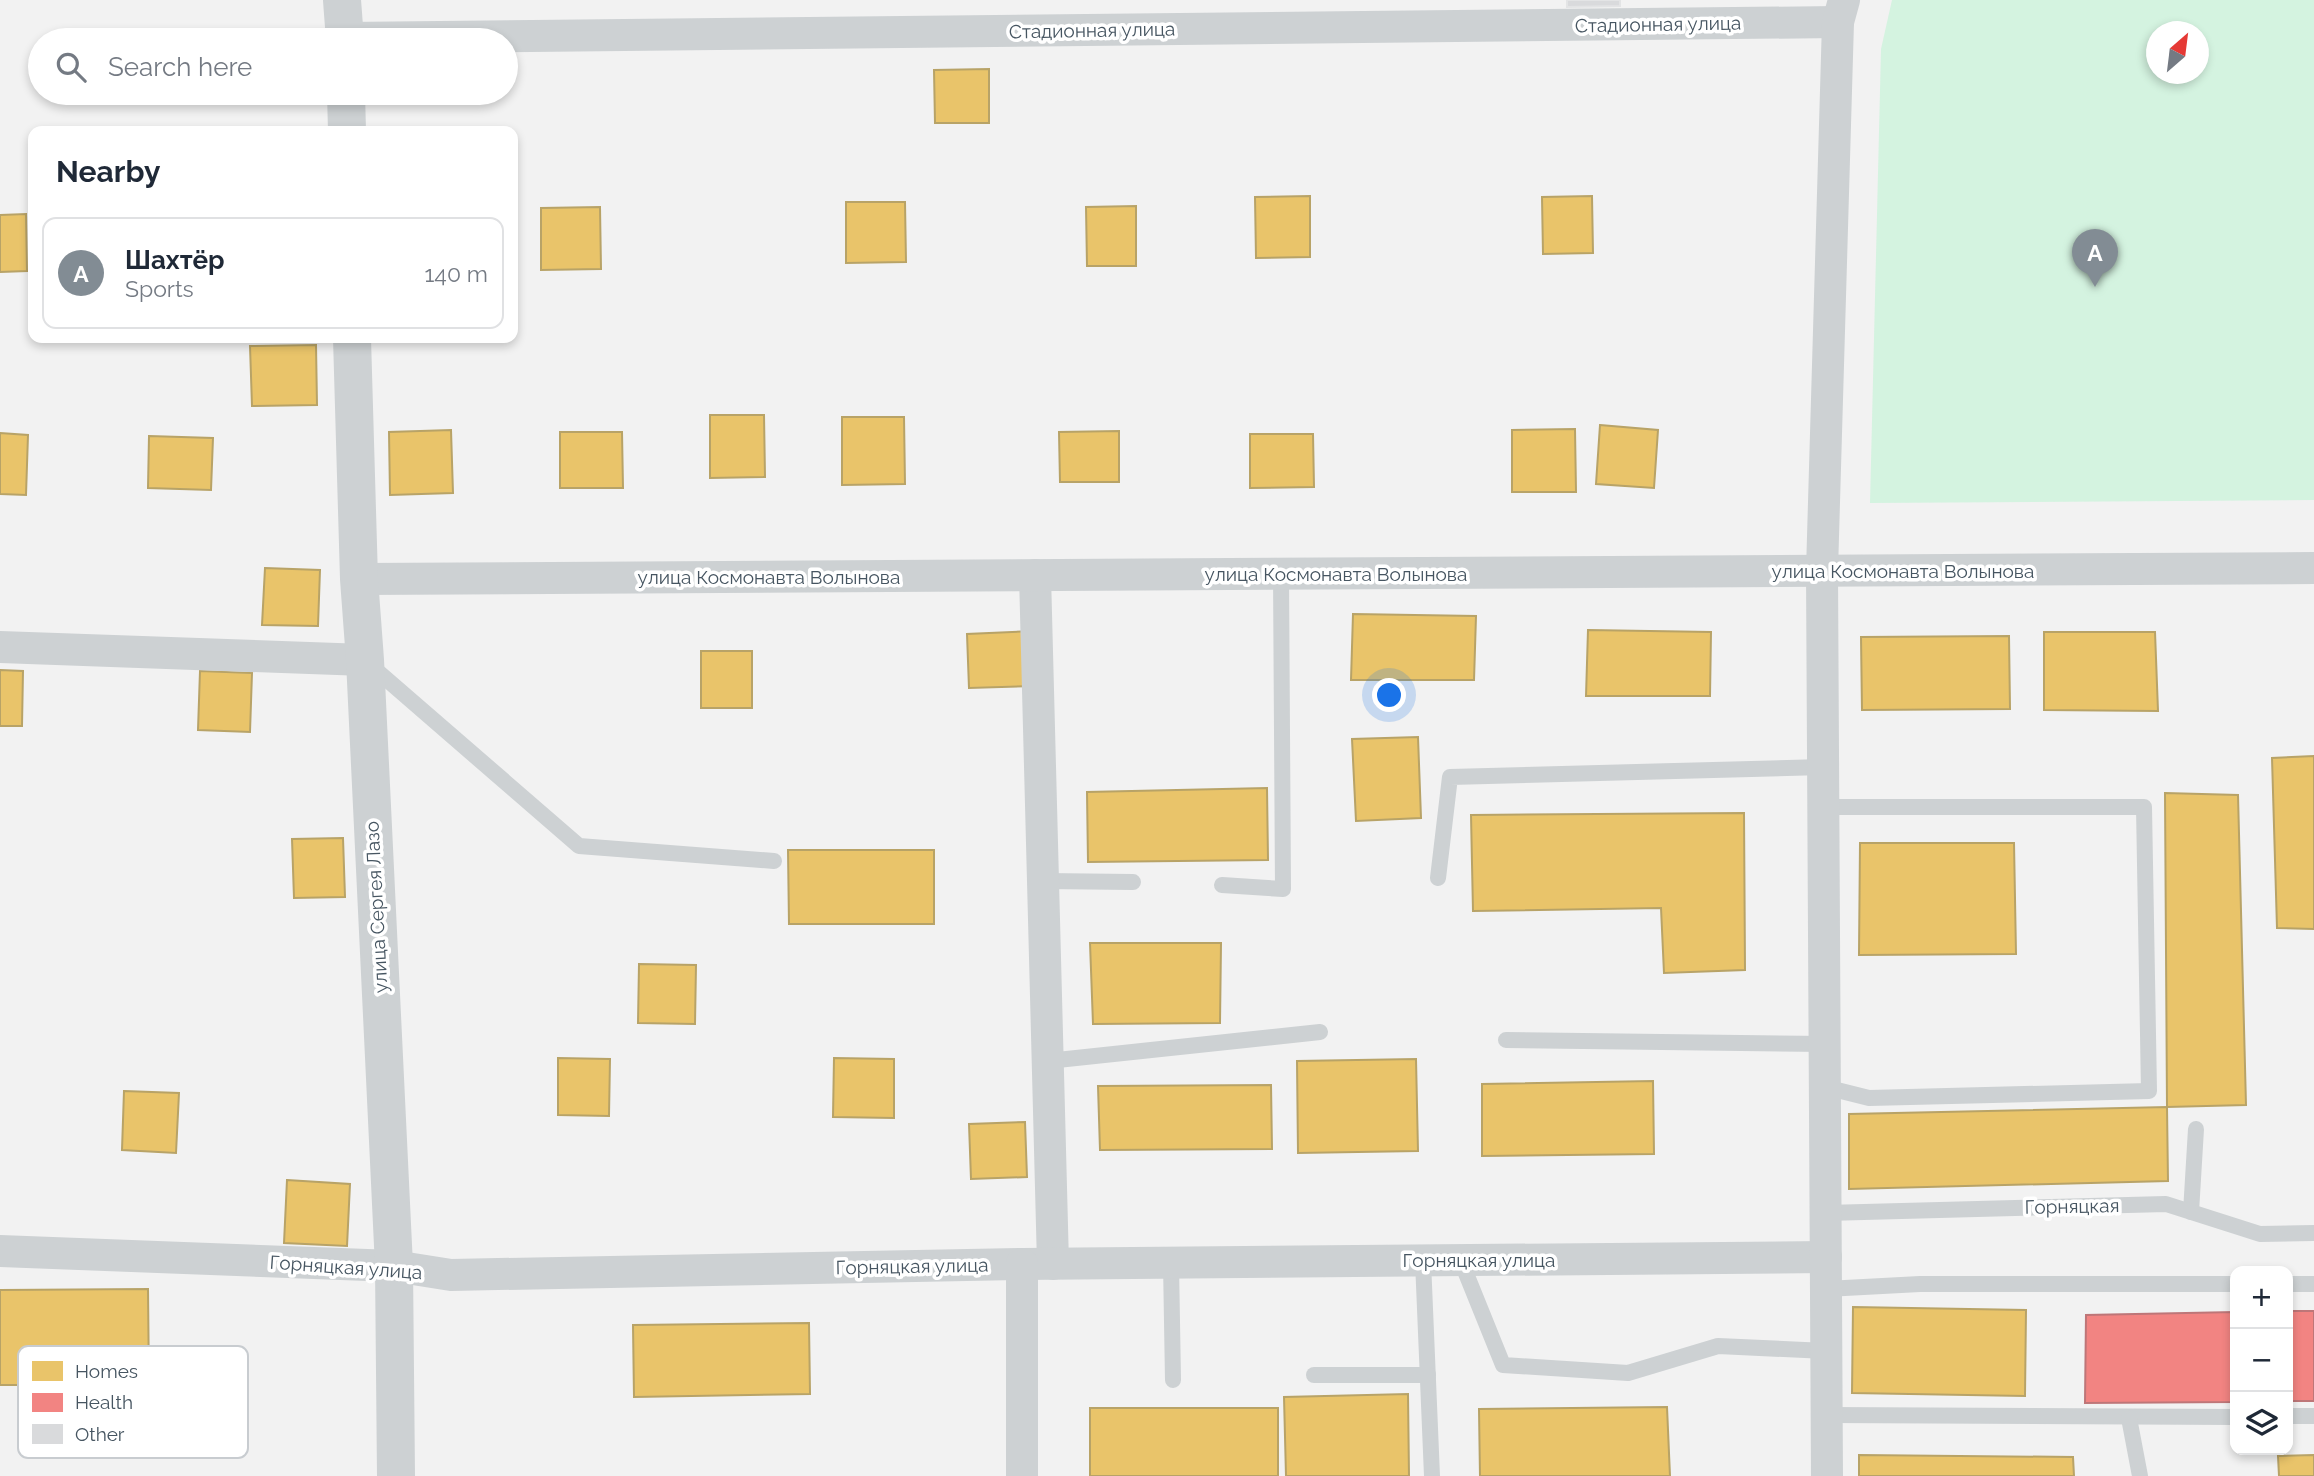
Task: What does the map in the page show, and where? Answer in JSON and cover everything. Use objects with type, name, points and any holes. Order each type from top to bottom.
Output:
[{"type":"street","points":[[342,0],[344,28]]},
{"type":"street","points":[[1827,1476],[1822,571],[1841,11]]},
{"type":"street","name":"Стадионная улица","points":[[518,36],[1841,11]]},
{"type":"street","points":[[346,105],[347,126]]},
{"type":"street","name":"улица Сергея Лазо","points":[[352,343],[359,579],[394,1266],[396,1476]]},
{"type":"street","name":"улица Космонавта Волынова","points":[[359,579],[2314,568]]},
{"type":"street","points":[[1022,1476],[1038,1264],[1048,1061],[1035,575]]},
{"type":"street","points":[[0,647],[365,660]]},
{"type":"street","name":"Горняцкая улица","points":[[0,1251],[394,1266],[451,1275],[1038,1264],[1826,1257]]},
{"type":"lane","points":[[1222,885],[1283,889],[1281,574]]},
{"type":"lane","points":[[365,660],[579,846],[774,861]]},
{"type":"lane","points":[[1438,878],[1450,778],[1823,767]]},
{"type":"lane","points":[[1823,807],[2144,807],[2149,1091],[1869,1098],[1825,1087]]},
{"type":"lane","points":[[1043,881],[1133,882]]},
{"type":"lane","points":[[1048,1061],[1320,1032]]},
{"type":"lane","points":[[1506,1040],[1825,1044]]},
{"type":"lane","points":[[2191,1212],[2196,1129]]},
{"type":"lane","name":"Горняцкая","points":[[1826,1213],[2166,1204],[2260,1234],[2314,1233]]},
{"type":"lane","points":[[1423,1261],[1432,1476]]},
{"type":"lane","points":[[1461,1261],[1503,1366],[1628,1373],[1718,1346],[1826,1351]]},
{"type":"lane","points":[[1171,1263],[1173,1380]]},
{"type":"lane","points":[[1826,1289],[1920,1284],[2230,1284]]},
{"type":"lane","points":[[2293,1284],[2314,1284]]},
{"type":"lane","points":[[1314,1375],[1428,1375]]},
{"type":"lane","points":[[1827,1415],[2230,1417]]},
{"type":"lane","points":[[2293,1416],[2314,1416]]},
{"type":"lane","points":[[2129,1418],[2140,1476]]},
{"type":"green space","points":[[1892,0],[2314,0],[2314,500],[1870,503],[1881,49]]},
{"type":"building: Homes","points":[[989,69],[989,123],[935,123],[934,70]]},
{"type":"building: Homes","points":[[1310,196],[1310,257],[1256,258],[1255,197]]},
{"type":"building: Homes","points":[[1592,196],[1593,253],[1543,254],[1542,197]]},
{"type":"building: Homes","points":[[846,202],[905,202],[906,262],[846,263]]},
{"type":"building: Homes","points":[[1136,206],[1136,266],[1087,266],[1086,207]]},
{"type":"building: Homes","points":[[600,207],[601,269],[541,270],[541,208]]},
{"type":"building: Homes","points":[[26,214],[27,271],[0,272],[0,215]]},
{"type":"building: Homes","points":[[316,345],[317,405],[252,406],[250,346]]},
{"type":"building: Homes","points":[[710,415],[764,415],[765,477],[710,478]]},
{"type":"building: Homes","points":[[842,417],[904,417],[905,484],[842,485]]},
{"type":"building: Homes","points":[[1600,425],[1658,430],[1654,488],[1596,484]]},
{"type":"building: Homes","points":[[1575,429],[1576,492],[1512,492],[1512,430]]},
{"type":"building: Homes","points":[[451,430],[453,493],[390,495],[389,432]]},
{"type":"building: Homes","points":[[1119,431],[1119,482],[1060,482],[1059,432]]},
{"type":"building: Homes","points":[[560,432],[622,432],[623,488],[560,488]]},
{"type":"building: Homes","points":[[0,433],[28,435],[26,495],[0,494]]},
{"type":"building: Homes","points":[[1250,434],[1313,434],[1314,487],[1250,488]]},
{"type":"building: Homes","points":[[149,436],[213,438],[211,490],[148,488]]},
{"type":"building: Homes","points":[[265,568],[320,570],[318,626],[262,625]]},
{"type":"building: Homes","points":[[1353,614],[1476,616],[1474,680],[1351,680]]},
{"type":"building: Homes","points":[[1588,630],[1711,632],[1710,696],[1586,696]]},
{"type":"building: Homes","points":[[1032,631],[1033,686],[969,688],[967,634]]},
{"type":"building: Homes","points":[[2044,632],[2155,632],[2158,711],[2044,710]]},
{"type":"building: Homes","points":[[2009,636],[2010,709],[1862,710],[1861,637]]},
{"type":"building: Homes","points":[[701,651],[752,651],[752,708],[701,708]]},
{"type":"building: Homes","points":[[0,670],[23,671],[22,726],[0,726]]},
{"type":"building: Homes","points":[[200,671],[252,673],[250,732],[198,730]]},
{"type":"building: Homes","points":[[1418,737],[1421,818],[1356,821],[1352,739]]},
{"type":"building: Homes","points":[[2314,756],[2314,929],[2277,928],[2272,758]]},
{"type":"building: Homes","points":[[1267,788],[1268,860],[1088,862],[1087,792]]},
{"type":"building: Homes","points":[[2165,793],[2238,795],[2246,1105],[2167,1107]]},
{"type":"building: Homes","points":[[1744,813],[1745,970],[1664,973],[1661,908],[1473,911],[1471,815]]},
{"type":"building: Homes","points":[[343,838],[345,897],[294,898],[292,839]]},
{"type":"building: Homes","points":[[1860,843],[2014,843],[2016,954],[1859,955]]},
{"type":"building: Homes","points":[[788,850],[934,850],[934,924],[789,924]]},
{"type":"building: Homes","points":[[1090,943],[1221,943],[1220,1023],[1093,1024]]},
{"type":"building: Homes","points":[[639,964],[696,965],[695,1024],[638,1023]]},
{"type":"building: Homes","points":[[558,1058],[610,1059],[609,1116],[558,1115]]},
{"type":"building: Homes","points":[[834,1058],[894,1059],[894,1118],[833,1117]]},
{"type":"building: Homes","points":[[1416,1059],[1418,1151],[1298,1153],[1297,1061]]},
{"type":"building: Homes","points":[[1653,1081],[1654,1154],[1482,1156],[1482,1084]]},
{"type":"building: Homes","points":[[1271,1085],[1272,1149],[1100,1150],[1098,1086]]},
{"type":"building: Homes","points":[[124,1091],[179,1093],[176,1153],[122,1150]]},
{"type":"building: Homes","points":[[2167,1107],[2168,1181],[1849,1189],[1849,1114]]},
{"type":"building: Homes","points":[[1025,1122],[1027,1177],[971,1179],[969,1124]]},
{"type":"building: Homes","points":[[287,1180],[350,1184],[347,1246],[284,1243]]},
{"type":"building: Homes","points":[[148,1289],[149,1346],[18,1346],[18,1385],[0,1385],[0,1290]]},
{"type":"building: Homes","points":[[1853,1307],[2026,1310],[2025,1396],[1852,1393]]},
{"type":"building: Homes","points":[[809,1323],[810,1394],[634,1397],[633,1325]]},
{"type":"building: Homes","points":[[1408,1394],[1409,1476],[1286,1476],[1284,1397]]},
{"type":"building: Homes","points":[[1667,1407],[1670,1476],[1480,1476],[1479,1409]]},
{"type":"building: Homes","points":[[1090,1408],[1278,1408],[1278,1476],[1090,1476]]},
{"type":"building: Homes","points":[[1859,1455],[2073,1457],[2074,1476],[1859,1476]]},
{"type":"building: Homes","points":[[2314,1455],[2314,1476],[2279,1476],[2278,1456]]},
{"type":"building: Health","points":[[2293,1311],[2314,1311],[2314,1401],[2293,1401]]},
{"type":"building: Health","points":[[2230,1312],[2230,1402],[2085,1403],[2086,1315]]},
{"type":"building: Other","points":[[1567,0],[1620,0],[1620,6],[1567,7]]},
{"type":"place","name":"Шахтёр","points":[[2095,287]]}]
